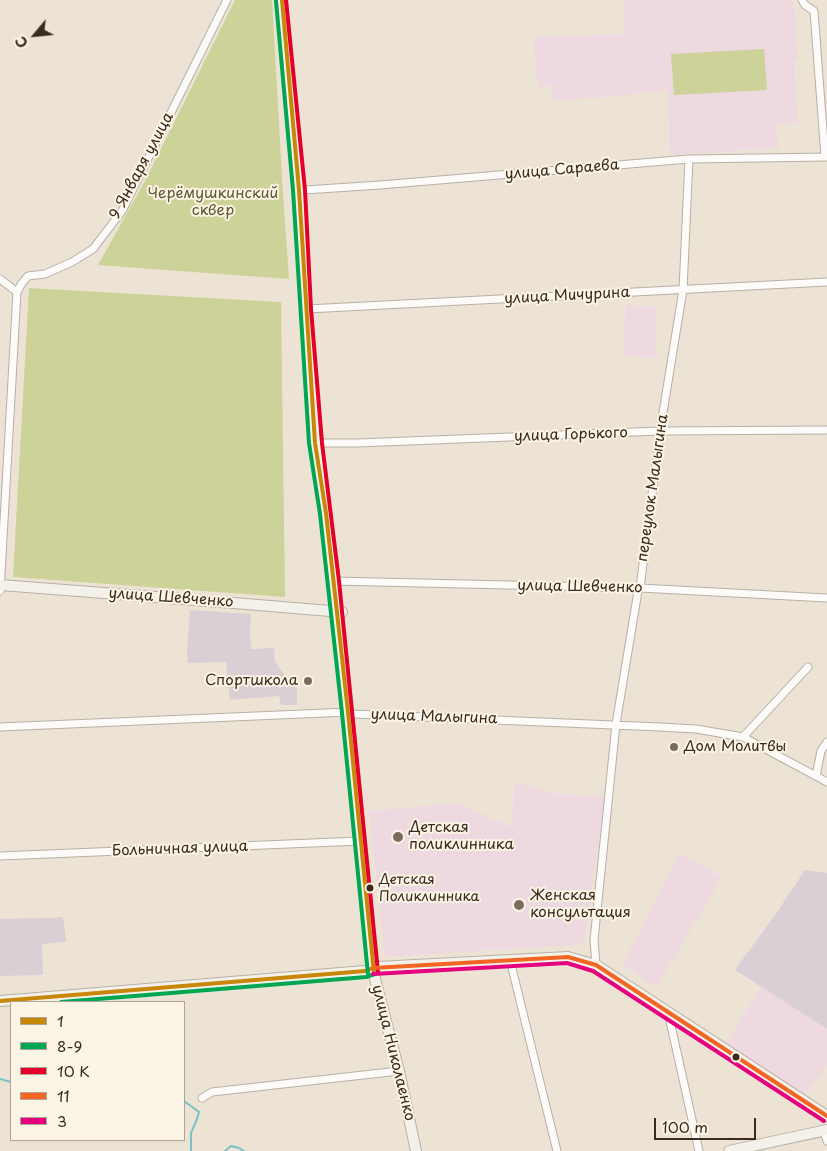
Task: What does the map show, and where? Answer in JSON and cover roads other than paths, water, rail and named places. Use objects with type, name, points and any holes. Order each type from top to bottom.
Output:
[{"type":"main road","name":"улица Николаенко","points":[[284,0],[302,192],[318,443],[336,581],[350,713],[374,972]]},
{"type":"main road","name":"улица Шевченко","points":[[0,585],[339,612]]},
{"type":"main road","name":"улица Николаенко","points":[[350,713],[360,841],[374,972],[399,1071],[416,1151]]},
{"type":"main road","points":[[0,1001],[568,957],[596,965],[669,1015]]},
{"type":"main road","points":[[510,962],[567,960],[594,968],[827,1117]]},
{"type":"main road","points":[[728,1151],[826,1134]]},
{"type":"street","name":"9 Января улица","points":[[17,292],[28,276],[45,274],[72,262],[93,249],[122,211],[227,0]]},
{"type":"street","points":[[802,0],[805,5],[814,11],[826,157]]},
{"type":"street","name":"улица Сараева","points":[[302,192],[689,159],[826,157]]},
{"type":"street","name":"переулок Малыгина","points":[[596,965],[594,940],[616,724],[640,588],[660,431],[683,290],[689,159]]},
{"type":"street","points":[[0,280],[17,292],[0,591]]},
{"type":"street","name":"улица Мичурина","points":[[309,309],[827,282]]},
{"type":"street","name":"улица Горького","points":[[318,443],[660,431],[827,430]]},
{"type":"street","name":"улица Шевченко","points":[[336,581],[640,588],[827,598]]},
{"type":"street","points":[[743,737],[808,666]]},
{"type":"street","name":"улица Малыгина","points":[[0,727],[350,713],[696,729],[743,737],[827,782]]},
{"type":"street","points":[[816,776],[821,751],[827,742]]},
{"type":"street","name":"Больничная улица","points":[[0,856],[360,841]]},
{"type":"street","points":[[510,962],[557,1151]]},
{"type":"street","points":[[669,1015],[699,1151]]},
{"type":"street","points":[[202,1098],[212,1092],[399,1071]]},
{"type":"waterway","points":[[0,1079],[10,1082]]},
{"type":"waterway","points":[[185,1102],[199,1112],[191,1133],[191,1151]]},
{"type":"waterway","points":[[225,1151],[231,1146],[244,1151]]},
{"type":"place","name":"Спортшкола","points":[[308,681]]},
{"type":"place","name":"Дом Молитвы","points":[[674,747]]},
{"type":"place","name":"Детская поликлинника","points":[[398,837]]},
{"type":"place","name":"Детская Поликлинника","points":[[370,888]]},
{"type":"place","name":"Женская консультация","points":[[519,905]]},
{"type":"park label","name":"Черёмушкинский сквер","points":[[213,202]]}]
